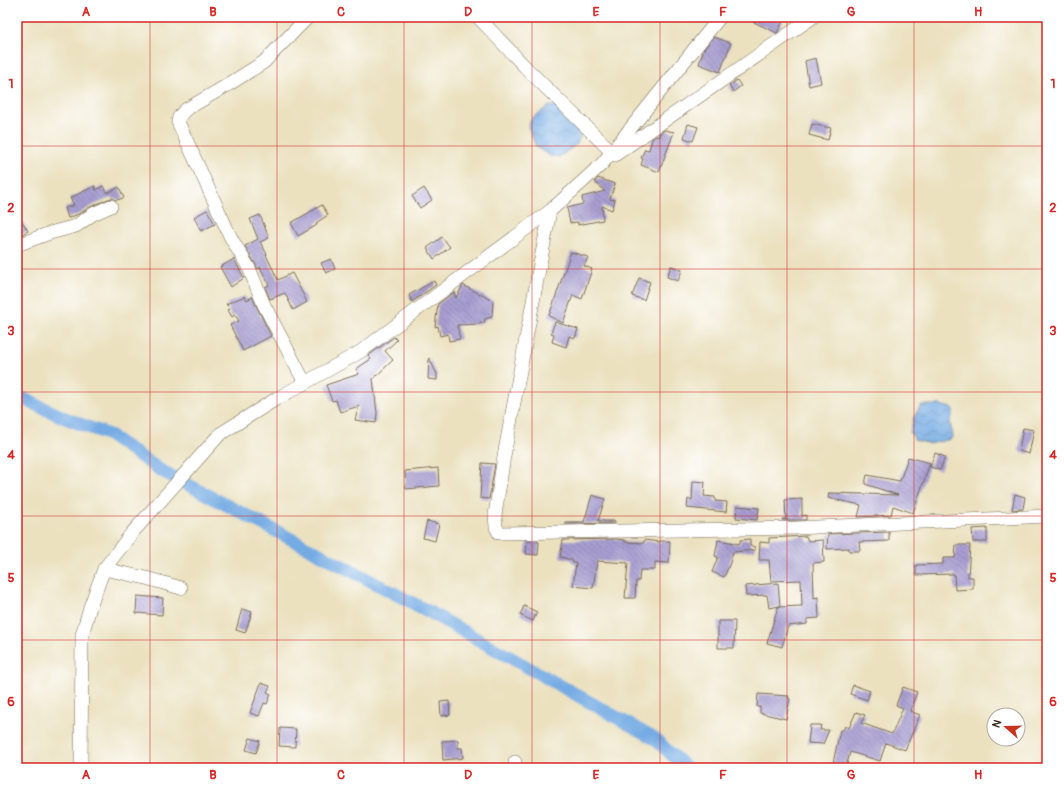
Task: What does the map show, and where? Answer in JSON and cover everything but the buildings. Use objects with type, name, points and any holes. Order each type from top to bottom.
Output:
[{"type":"street","points":[[305,383],[264,305],[249,268],[231,238],[178,122],[179,117],[185,110],[264,62],[308,17]]},
{"type":"street","points":[[478,17],[529,71],[612,152]]},
{"type":"street","points":[[602,164],[720,17]]},
{"type":"street","points":[[80,768],[82,635],[90,607],[104,569],[132,533],[220,434],[276,399],[360,352],[550,211],[602,164],[813,17]]},
{"type":"street","points":[[17,245],[50,233],[76,226],[93,214],[111,206]]},
{"type":"street","points":[[550,211],[517,379],[504,456],[495,515],[496,527],[499,533],[796,528],[1047,516]]},
{"type":"street","points":[[104,569],[146,578],[181,588]]},
{"type":"water","points":[[549,106],[557,106],[581,134],[577,144],[559,157],[550,156],[536,147],[528,126],[532,118]]},
{"type":"water","points":[[921,405],[941,405],[954,409],[950,423],[953,435],[951,439],[930,444],[915,440],[910,432],[914,417]]},
{"type":"waterway","points":[[17,396],[65,418],[109,435],[160,470],[424,609],[655,739],[686,768]]}]
